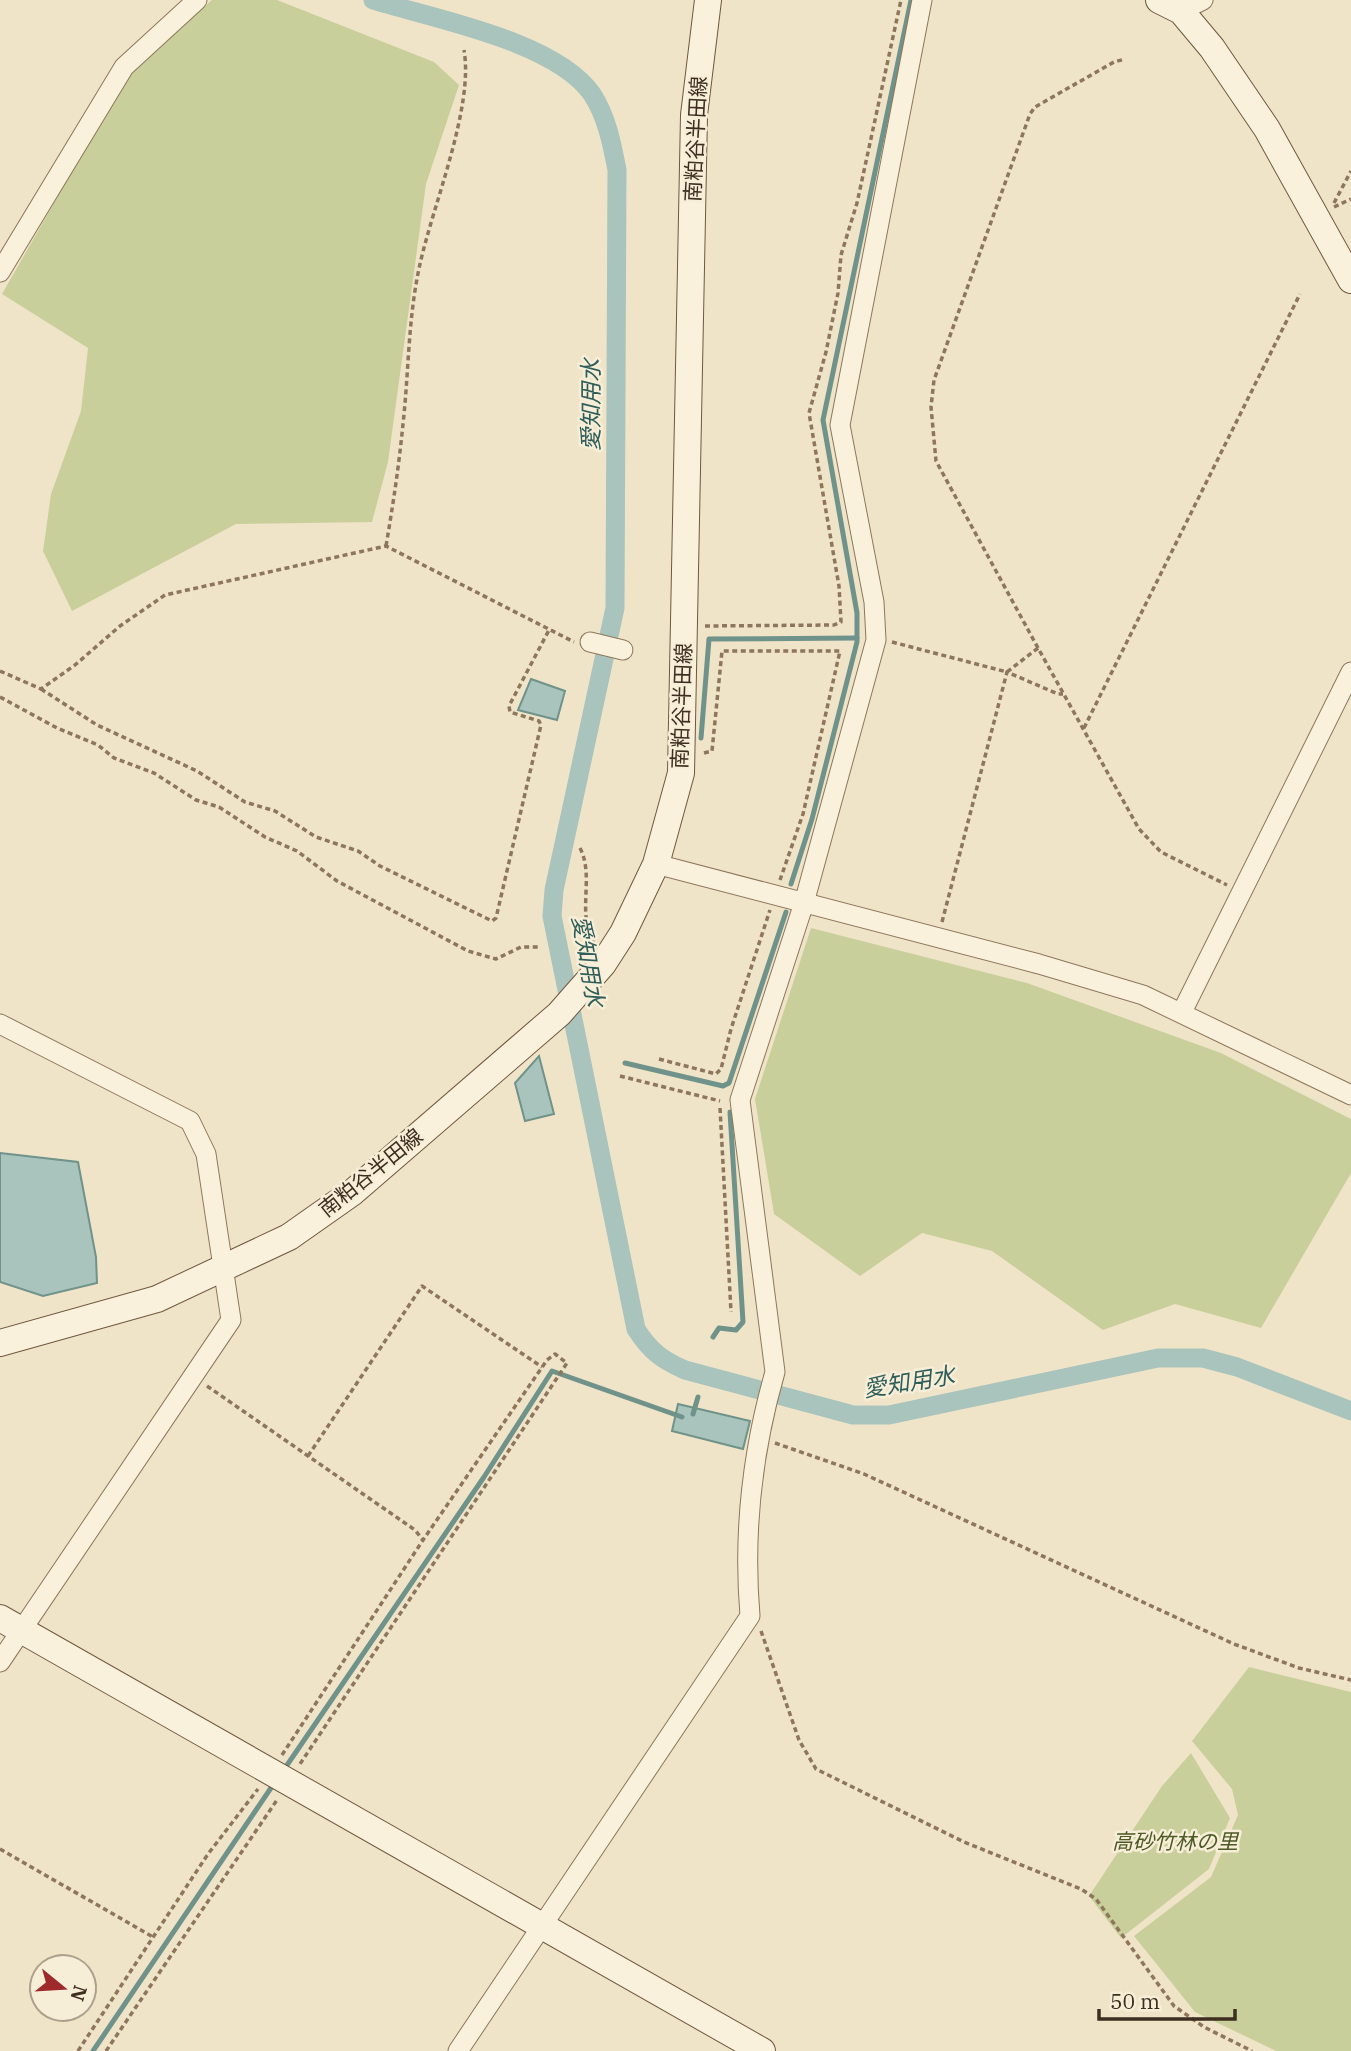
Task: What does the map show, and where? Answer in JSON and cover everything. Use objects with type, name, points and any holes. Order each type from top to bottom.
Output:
[{"type":"main road","name":"南粕谷半田線","points":[[0,1343],[158,1299],[289,1237],[353,1192],[559,1014],[579,993],[609,953],[656,864],[681,772],[694,115],[708,0]]},
{"type":"main road","points":[[1181,4],[1267,129],[1351,280]]},
{"type":"main road","points":[[11,1624],[543,1924],[762,2051]]},
{"type":"street","points":[[0,272],[124,67],[197,0]]},
{"type":"street","points":[[458,2051],[750,1615],[746,1549],[764,1408],[775,1372],[762,1253],[740,1104],[804,903],[876,638],[874,602],[840,425],[922,0]]},
{"type":"street","points":[[590,642],[623,650]]},
{"type":"street","points":[[1182,1012],[1351,672]]},
{"type":"street","points":[[656,864],[1143,995],[1351,1095]]},
{"type":"street","points":[[0,1024],[190,1121],[206,1154],[231,1320],[193,1378],[11,1624],[0,1662]]},
{"type":"path","points":[[386,546],[403,423],[411,315],[420,264],[462,102],[467,73],[464,50]]},
{"type":"path","points":[[1125,59],[1035,107],[1030,114],[933,380],[931,407],[936,461],[1139,829],[1161,852],[1240,891]]},
{"type":"path","points":[[1334,207],[1333,200],[1351,171]]},
{"type":"path","points":[[1083,729],[1300,295]]},
{"type":"path","points":[[41,689],[75,665],[120,626],[165,595],[386,546],[574,642],[590,642]]},
{"type":"path","points":[[0,671],[41,689],[97,725],[197,771],[245,802],[275,811],[316,836],[358,851],[380,866],[492,921],[496,918],[541,725],[538,721],[510,712],[509,706],[549,630]]},
{"type":"path","points":[[876,638],[1007,672],[1063,694]]},
{"type":"path","points":[[938,938],[1007,672],[1038,648]]},
{"type":"path","points":[[659,1059],[716,1074],[721,1069],[731,1030],[803,814],[840,651],[722,651],[712,751],[681,750]]},
{"type":"path","points":[[0,697],[57,728],[98,745],[114,758],[153,774],[196,800],[219,807],[265,836],[297,851],[337,881],[468,951],[496,959],[521,947],[538,947]]},
{"type":"path","points":[[580,848],[587,862],[586,919],[590,936],[595,944],[609,953]]},
{"type":"path","points":[[620,1076],[740,1104]]},
{"type":"path","points":[[720,1101],[731,1312]]},
{"type":"path","points":[[308,1456],[422,1286],[542,1367]]},
{"type":"path","points":[[78,2051],[208,1854],[280,1776],[567,1363],[555,1354],[542,1367],[423,1540],[280,1776],[106,2051]]},
{"type":"path","points":[[193,1378],[415,1530],[423,1540]]},
{"type":"path","points":[[759,1440],[864,1474],[1234,1644],[1299,1668],[1351,1680]]},
{"type":"path","points":[[750,1615],[759,1624],[799,1740],[816,1769],[964,1842],[1081,1889],[1096,1899],[1174,2006],[1204,2027],[1252,2051]]},
{"type":"path","points":[[0,1849],[153,1937]]},
{"type":"green space","points":[[212,0],[277,0],[434,62],[459,85],[426,184],[388,462],[372,522],[236,524],[72,611],[43,551],[51,494],[81,411],[88,348],[2,294],[131,68]]},
{"type":"green space","points":[[811,928],[1027,983],[1221,1053],[1351,1119],[1351,1173],[1261,1328],[1175,1304],[1103,1330],[992,1251],[922,1233],[860,1276],[774,1214],[755,1099]]},
{"type":"green space","points":[[1249,1667],[1351,1692],[1351,2051],[1276,2051],[1195,2012],[1134,1936],[1211,1877],[1238,1815],[1232,1789],[1192,1741]]},
{"type":"green space","name":"高砂竹林の里","points":[[1191,1753],[1230,1818],[1209,1869],[1121,1938],[1089,1896],[1162,1786]]},
{"type":"water","points":[[531,679],[565,691],[557,720],[518,710]]},
{"type":"water","points":[[539,1056],[554,1114],[525,1121],[515,1083]]},
{"type":"water","points":[[0,1153],[78,1162],[96,1257],[97,1283],[43,1296],[0,1282]]},
{"type":"water","points":[[678,1404],[750,1421],[743,1449],[672,1431]]},
{"type":"waterway","name":"愛知用水","points":[[373,0],[492,34],[551,60],[574,76],[592,94],[605,121],[615,160],[615,608],[554,890],[552,916],[636,1329],[641,1337],[657,1354],[685,1370],[853,1415],[889,1415],[1158,1358],[1203,1358],[1237,1367],[1351,1411]]},
{"type":"waterway","points":[[791,884],[812,819],[857,642],[857,613],[823,420],[911,0]]},
{"type":"waterway","points":[[701,738],[709,639],[857,638]]},
{"type":"waterway","points":[[625,1063],[723,1086],[729,1083],[786,912]]},
{"type":"waterway","points":[[713,1337],[719,1328],[736,1330],[743,1322],[730,1112]]},
{"type":"waterway","points":[[283,1771],[484,1477],[552,1371],[682,1417]]},
{"type":"waterway","points":[[693,1414],[698,1397]]},
{"type":"waterway","points":[[93,2051],[275,1782]]}]
